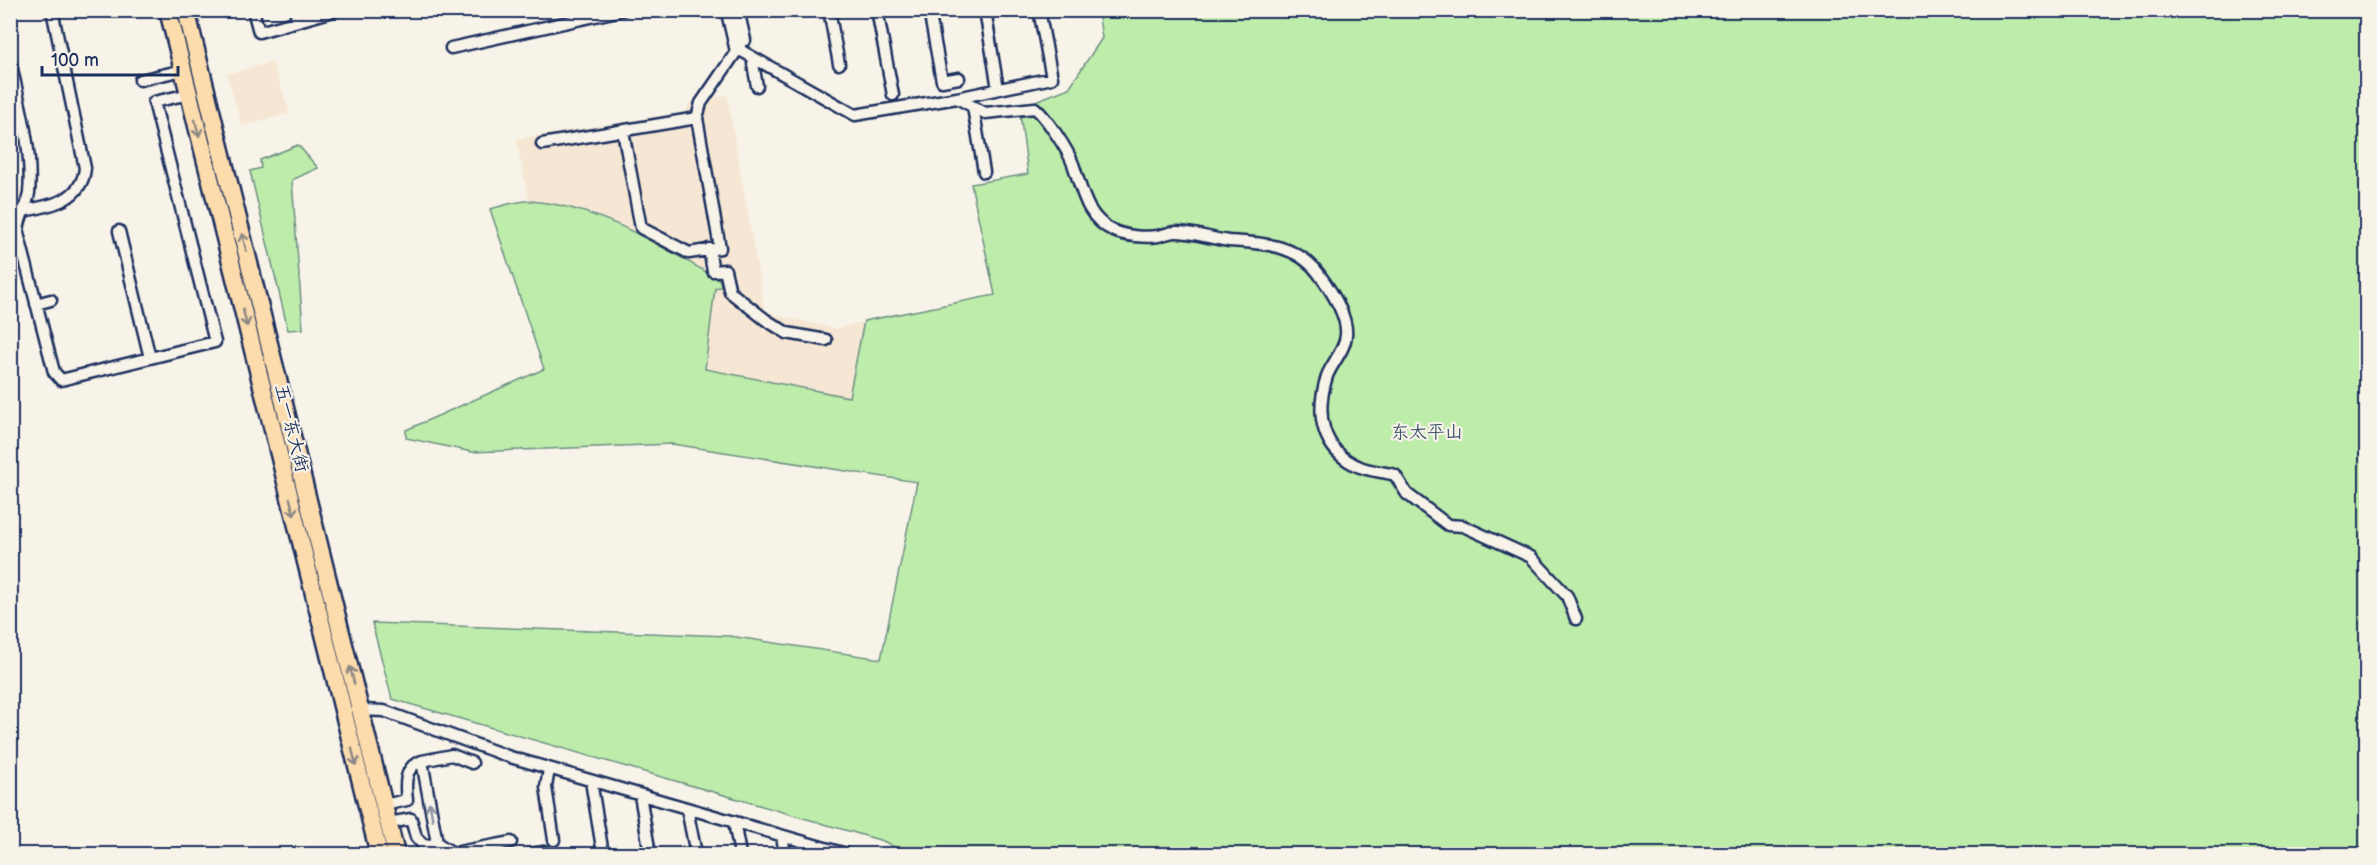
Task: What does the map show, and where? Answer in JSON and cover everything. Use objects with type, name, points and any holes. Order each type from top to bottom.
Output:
[{"type":"main road","name":"五一东大街","points":[[168,10],[379,855]]},
{"type":"main road","name":"五一东大街","points":[[186,10],[396,855]]},
{"type":"main road","points":[[344,714],[361,710]]},
{"type":"street","points":[[23,211],[64,200],[80,186],[84,178],[85,168],[52,10]]},
{"type":"street","points":[[253,10],[259,32],[297,16],[337,10]]},
{"type":"street","points":[[451,48],[622,10]]},
{"type":"street","points":[[729,10],[742,45],[768,66],[855,115],[957,98],[1052,78],[1039,10]]},
{"type":"street","points":[[623,131],[641,228],[689,253],[720,248],[697,118],[700,103],[742,45],[738,10]]},
{"type":"street","points":[[829,10],[839,64]]},
{"type":"street","points":[[877,10],[893,96]]},
{"type":"street","points":[[929,10],[942,81],[959,78]]},
{"type":"street","points":[[985,10],[998,89]]},
{"type":"street","points":[[10,60],[29,168],[28,195],[18,223],[18,233],[54,372],[61,381],[215,342],[154,102],[189,94]]},
{"type":"street","points":[[753,64],[756,81],[768,66]]},
{"type":"street","points":[[140,80],[183,70]]},
{"type":"street","points":[[957,98],[985,113],[1030,106],[1039,111],[1072,161],[1079,184],[1094,217],[1116,232],[1141,237],[1183,232],[1230,241],[1265,244],[1301,256],[1318,274],[1344,320],[1346,335],[1327,377],[1322,402],[1323,430],[1331,448],[1361,468],[1377,469],[1395,475],[1407,494],[1448,525],[1463,526],[1531,557],[1567,596],[1576,620]]},
{"type":"street","points":[[973,106],[984,172]]},
{"type":"street","points":[[542,144],[697,118]]},
{"type":"street","points":[[119,231],[150,358]]},
{"type":"street","points":[[709,249],[713,271],[725,270],[730,292],[787,333],[826,340]]},
{"type":"street","points":[[36,304],[51,300]]},
{"type":"street","points":[[361,710],[384,711],[510,757],[846,855]]},
{"type":"street","points":[[384,805],[407,800],[409,770],[415,763],[452,755],[472,763]]},
{"type":"street","points":[[422,761],[437,843],[453,854],[511,842]]},
{"type":"street","points":[[549,769],[546,787],[554,840]]},
{"type":"street","points":[[591,781],[603,855]]},
{"type":"street","points":[[640,795],[650,855]]},
{"type":"street","points":[[687,809],[696,855]]},
{"type":"street","points":[[388,823],[411,819],[419,842],[424,846],[437,843]]},
{"type":"street","points":[[735,822],[740,855]]},
{"type":"street","points":[[782,836],[785,855]]},
{"type":"street","points":[[531,855],[550,851],[551,855]]},
{"type":"shaded area","points":[[272,62],[290,113],[242,126],[227,74]]},
{"type":"shaded area","points":[[727,95],[765,312],[836,329],[864,321],[849,397],[704,369],[715,288],[720,280],[652,241],[595,214],[529,201],[516,139],[685,112],[689,103]]},
{"type":"green space","name":"东太平山","points":[[1098,11],[2366,11],[2366,854],[908,854],[883,841],[392,699],[372,623],[729,636],[881,659],[917,482],[672,444],[472,452],[406,438],[406,430],[544,369],[490,209],[526,201],[557,205],[606,220],[652,242],[720,280],[721,287],[715,288],[705,369],[849,397],[864,321],[995,295],[971,184],[1028,174],[1020,114],[1033,102],[1069,88],[1102,38]]},
{"type":"green space","points":[[298,145],[318,168],[292,180],[303,329],[288,330],[250,171],[261,168],[260,160]]}]
